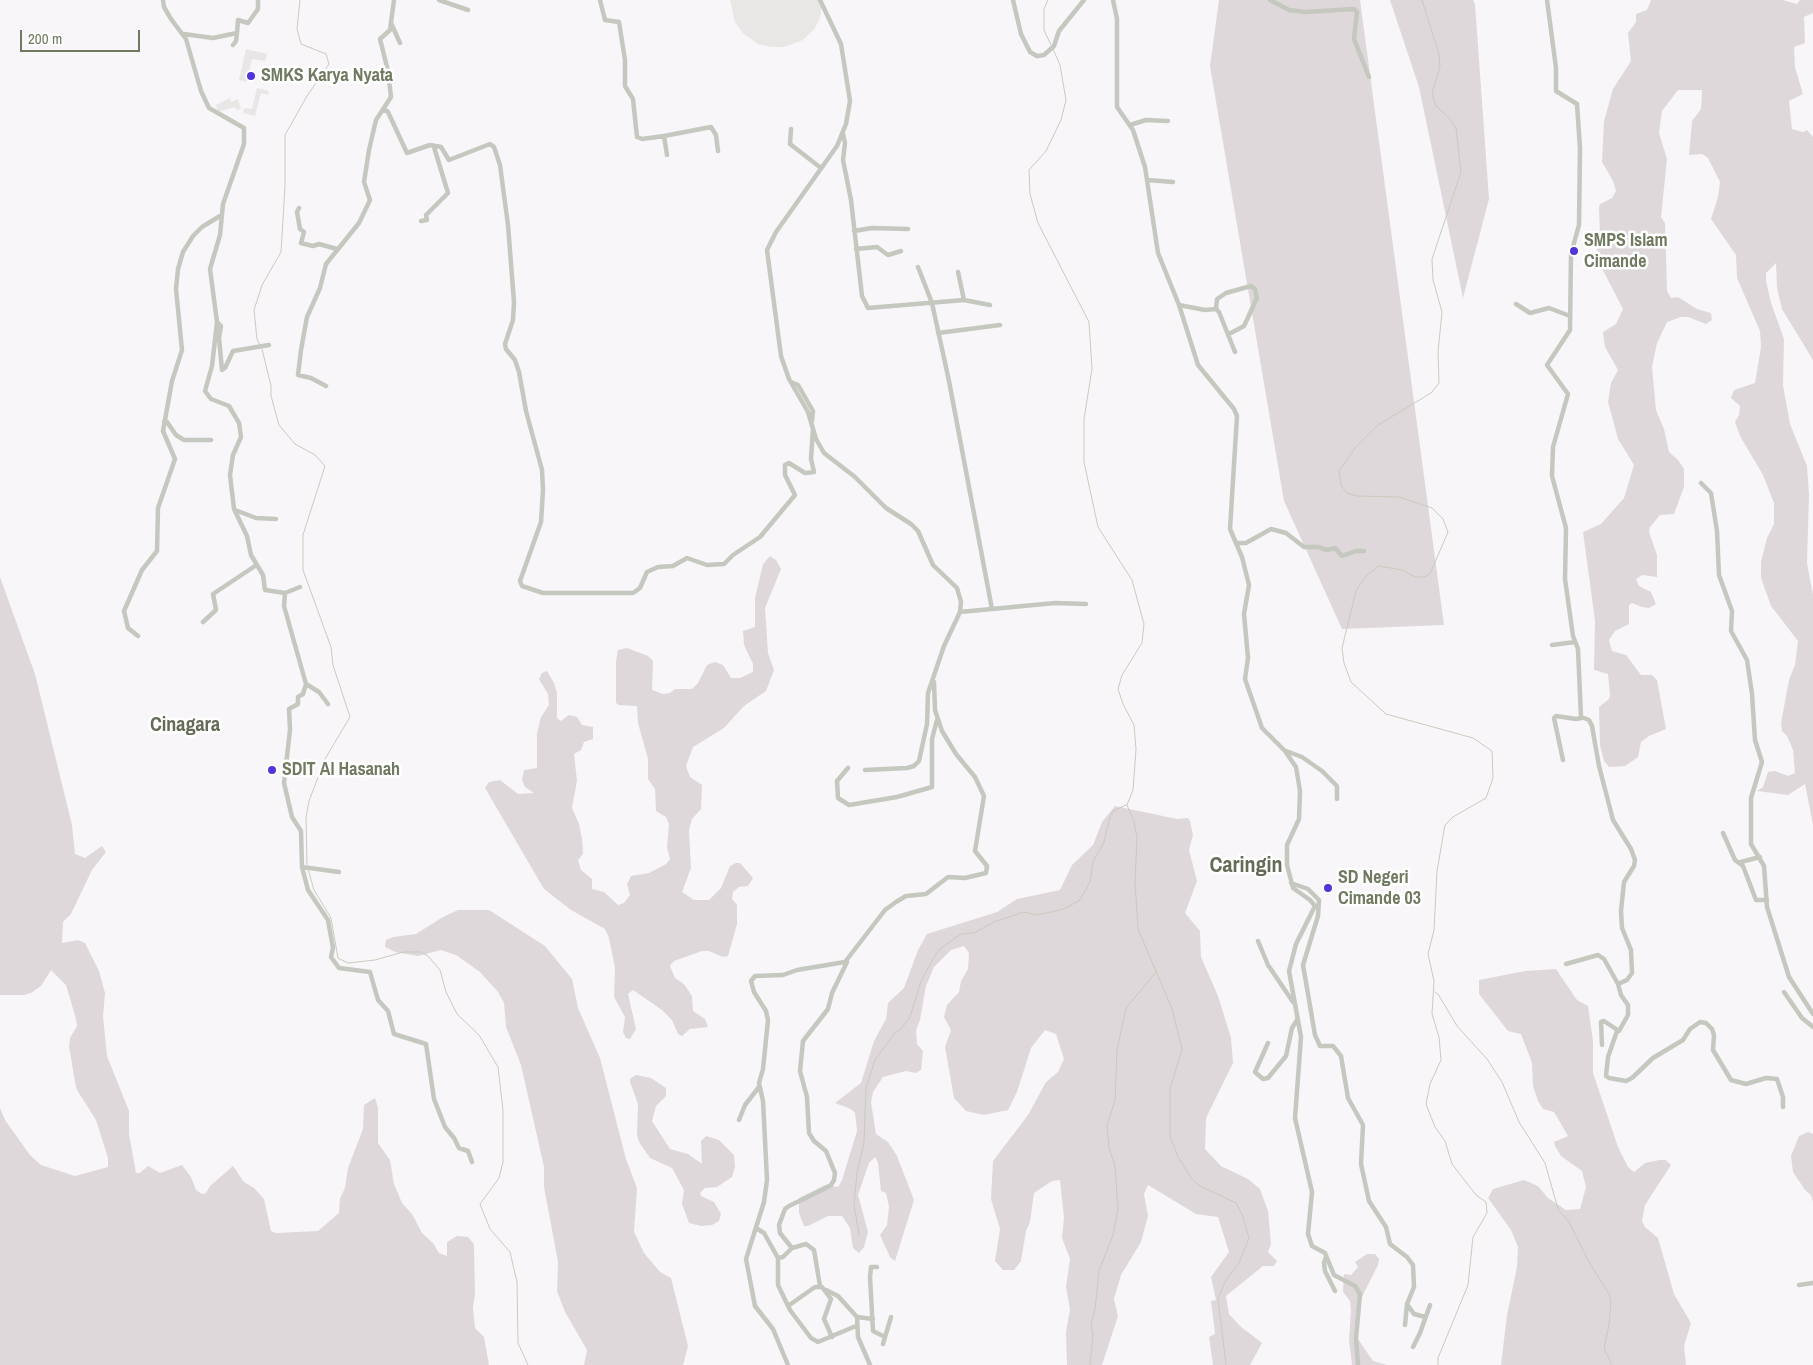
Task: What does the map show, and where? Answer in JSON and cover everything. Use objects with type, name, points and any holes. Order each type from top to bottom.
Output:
[{"type":"street","points":[[163,0],[164,7],[171,19],[184,34],[201,91],[209,108],[244,128],[244,144],[220,216],[220,235],[210,269],[217,322],[212,366],[206,391],[211,399],[229,406],[239,423],[241,437],[233,455],[230,475],[234,509],[247,536],[250,555],[255,566],[263,575],[265,590],[285,593],[300,587]]},
{"type":"street","points":[[233,45],[236,41],[238,20],[248,23],[258,9],[258,0]]},
{"type":"street","points":[[326,386],[316,380],[298,375],[299,360],[309,309],[320,288],[324,268],[337,249],[359,224],[370,200],[364,178],[375,123],[391,97],[388,71],[380,39],[390,30],[394,0]]},
{"type":"street","points":[[439,0],[468,10]]},
{"type":"street","points":[[600,0],[605,20],[619,22],[625,86],[633,99],[637,137],[642,139],[712,127],[716,135],[718,151]]},
{"type":"street","points":[[820,0],[836,32],[847,74],[850,101],[843,134],[776,232],[768,250],[778,344],[791,382],[812,421],[816,439],[824,453],[855,477],[886,508],[918,531],[936,568],[958,591],[962,602],[960,612],[941,654],[934,680],[928,693],[926,724],[917,763],[907,768],[865,770]]},
{"type":"street","points":[[1013,0],[1019,28],[1030,52],[1040,56],[1053,48],[1059,32],[1084,0]]},
{"type":"street","points":[[1113,0],[1117,19],[1117,107],[1130,125],[1148,180],[1158,252],[1179,305],[1198,365],[1236,414],[1230,529],[1249,585],[1244,614],[1248,658],[1244,673],[1246,685],[1264,730],[1285,751],[1296,767],[1300,791],[1299,819],[1287,845],[1287,865],[1291,883],[1295,890],[1310,900],[1314,906],[1292,954],[1289,971],[1301,1037],[1300,1073],[1295,1109],[1312,1192],[1308,1234],[1312,1246],[1322,1250],[1334,1275],[1352,1283],[1360,1294],[1356,1338],[1358,1365]]},
{"type":"street","points":[[1270,0],[1281,7],[1298,11],[1348,8],[1356,10],[1354,38],[1369,77]]},
{"type":"street","points":[[1547,0],[1556,68],[1556,92],[1576,104],[1580,137],[1579,225],[1571,254],[1568,335],[1554,351],[1547,365],[1568,394],[1554,442],[1552,461],[1554,486],[1566,528],[1565,579],[1578,658],[1578,690],[1581,718]]},
{"type":"street","points":[[391,23],[400,43]]},
{"type":"street","points":[[184,34],[213,38],[237,33]]},
{"type":"street","points":[[383,109],[388,112],[407,153],[426,145],[441,148],[449,160],[490,144],[494,147],[500,165],[508,225],[514,302],[513,320],[505,344],[506,349],[515,360],[519,372],[526,411],[542,470],[541,522],[520,581],[522,586],[543,594],[633,593],[640,588],[647,572],[658,567],[673,566],[688,558],[707,565],[724,564],[732,555],[760,537],[795,495],[785,475],[785,465],[789,464],[806,474],[815,472],[811,459],[814,428]]},
{"type":"street","points":[[1130,125],[1146,120],[1168,121]]},
{"type":"street","points":[[792,129],[790,144],[821,168]]},
{"type":"street","points":[[843,134],[845,143],[843,160],[862,296],[868,308],[964,300],[990,305]]},
{"type":"street","points":[[664,136],[667,155]]},
{"type":"street","points":[[421,221],[427,220],[426,215],[448,193],[434,147]]},
{"type":"street","points":[[1148,180],[1173,182]]},
{"type":"street","points":[[299,208],[297,212],[300,218],[300,229],[304,232],[301,243],[313,246],[319,244],[337,249]]},
{"type":"street","points":[[138,636],[128,628],[124,611],[142,570],[154,557],[159,544],[158,508],[175,459],[164,435],[164,422],[172,381],[182,350],[176,289],[180,262],[186,246],[196,232],[220,216]]},
{"type":"street","points":[[854,231],[872,228],[908,229]]},
{"type":"street","points":[[856,248],[877,248],[888,255],[901,251]]},
{"type":"street","points":[[918,267],[932,303],[970,489],[992,609]]},
{"type":"street","points":[[958,272],[964,300]]},
{"type":"street","points":[[1228,334],[1244,326],[1256,298],[1255,289],[1251,286],[1226,293],[1217,299],[1216,309],[1234,352]]},
{"type":"street","points":[[1516,304],[1530,313],[1549,308],[1570,316]]},
{"type":"street","points":[[1179,305],[1204,310],[1216,309]]},
{"type":"street","points":[[217,322],[221,326],[219,338],[222,370],[225,368],[233,351],[269,345]]},
{"type":"street","points":[[938,333],[1000,325]]},
{"type":"street","points":[[164,422],[167,422],[176,435],[184,440],[212,440]]},
{"type":"street","points":[[1701,483],[1710,491],[1714,505],[1719,575],[1732,611],[1731,631],[1746,659],[1749,670],[1755,740],[1762,762],[1751,798],[1751,841],[1766,872],[1770,920],[1789,977],[1813,1014]]},
{"type":"street","points":[[234,509],[252,517],[276,519]]},
{"type":"street","points":[[1236,543],[1246,543],[1271,529],[1286,533],[1304,547],[1318,546],[1327,550],[1335,548],[1342,556],[1356,551],[1364,551]]},
{"type":"street","points":[[203,622],[216,610],[213,594],[255,566]]},
{"type":"street","points":[[285,593],[284,606],[306,684],[303,694],[298,697],[298,704],[289,709],[290,730],[284,783],[292,817],[301,831],[303,867],[308,890],[328,920],[333,948],[331,957],[338,968],[370,972],[378,1000],[388,1011],[394,1034],[426,1044],[434,1099],[445,1127],[459,1148],[468,1150],[472,1162]]},
{"type":"street","points":[[960,612],[1055,603],[1086,604]]},
{"type":"street","points":[[1552,645],[1575,642]]},
{"type":"street","points":[[848,768],[837,781],[838,798],[849,805],[897,798],[932,786],[932,739],[937,720],[934,680]]},
{"type":"street","points":[[306,684],[320,692],[328,704]]},
{"type":"street","points":[[1564,760],[1554,718],[1556,716],[1589,720],[1592,726],[1597,758],[1613,820],[1635,860],[1634,866],[1624,882],[1621,912],[1622,928],[1632,956],[1632,973],[1627,980],[1618,984]]},
{"type":"street","points":[[792,1248],[780,1233],[779,1225],[785,1210],[830,1185],[835,1173],[826,1151],[814,1141],[809,1133],[806,1096],[800,1071],[803,1041],[828,1009],[832,993],[848,961],[885,910],[906,896],[926,894],[948,878],[966,878],[984,874],[987,871],[987,866],[975,851],[984,803],[983,792],[975,777],[956,754],[937,720]]},
{"type":"street","points":[[1285,751],[1302,757],[1322,771],[1337,786],[1337,799]]},
{"type":"street","points":[[1723,832],[1736,860],[1741,862],[1760,857]]},
{"type":"street","points":[[1741,862],[1756,900],[1767,900]]},
{"type":"street","points":[[303,867],[339,872]]},
{"type":"street","points":[[1291,883],[1308,889],[1320,900],[1318,916],[1303,964],[1315,1035],[1320,1046],[1333,1046],[1341,1056],[1348,1098],[1363,1125],[1362,1164],[1369,1202],[1386,1227],[1390,1244],[1407,1257],[1413,1265],[1414,1288],[1407,1304],[1405,1325]]},
{"type":"street","points":[[1258,942],[1268,965],[1294,1003]]},
{"type":"street","points":[[1566,964],[1598,955],[1604,959],[1629,1009],[1622,1028],[1617,1031],[1608,1057],[1606,1076],[1609,1078],[1626,1081],[1632,1078],[1653,1058],[1683,1040],[1690,1029],[1700,1022],[1712,1029],[1714,1035],[1713,1050],[1732,1080],[1746,1084],[1766,1078],[1777,1079],[1783,1097],[1783,1107]]},
{"type":"street","points":[[788,1365],[773,1329],[757,1311],[751,1293],[746,1259],[764,1202],[767,1180],[763,1101],[759,1087],[768,1020],[766,1012],[752,988],[752,978],[783,975],[797,970],[848,961]]},
{"type":"street","points":[[1784,992],[1802,1018],[1813,1027]]},
{"type":"street","points":[[1268,1043],[1255,1072],[1263,1079],[1268,1078],[1286,1056],[1292,1028],[1297,1019]]},
{"type":"street","points":[[1602,1045],[1601,1022],[1604,1021],[1617,1031]]},
{"type":"street","points":[[739,1120],[745,1104],[759,1087]]},
{"type":"street","points":[[756,1228],[764,1233],[778,1258],[776,1270],[778,1285],[788,1306],[814,1342],[832,1337],[856,1326]]},
{"type":"street","points":[[778,1258],[783,1257],[792,1248],[806,1244],[814,1250],[820,1286]]},
{"type":"street","points":[[1326,1257],[1324,1263],[1325,1271],[1335,1291]]},
{"type":"street","points":[[877,1267],[872,1266],[870,1269],[873,1331],[885,1337]]},
{"type":"street","points":[[1798,1285],[1813,1283]]},
{"type":"street","points":[[788,1306],[814,1287],[820,1286],[838,1296],[857,1317],[873,1319]]},
{"type":"street","points":[[826,1290],[831,1299],[824,1319],[832,1337]]},
{"type":"street","points":[[1407,1304],[1414,1314],[1424,1318]]},
{"type":"street","points":[[1413,1347],[1420,1334],[1430,1305]]},
{"type":"street","points":[[857,1317],[856,1326],[859,1342],[870,1365]]},
{"type":"street","points":[[883,1344],[891,1317]]},
{"type":"shaded area","points":[[730,0],[823,0],[820,18],[815,28],[803,40],[784,47],[771,47],[758,44],[743,33],[735,22]]},
{"type":"shaded area","points":[[1219,0],[1360,0],[1444,625],[1342,629],[1284,501],[1210,66]]},
{"type":"shaded area","points":[[1390,0],[1473,0],[1475,4],[1489,199],[1463,298],[1419,87]]},
{"type":"shaded area","points":[[1651,0],[1783,0],[1797,4],[1800,0],[1813,0],[1813,13],[1804,17],[1805,43],[1794,47],[1795,67],[1803,94],[1789,101],[1792,129],[1803,132],[1807,130],[1813,137],[1813,360],[1782,309],[1777,288],[1776,263],[1766,273],[1766,281],[1771,303],[1784,339],[1783,385],[1790,424],[1807,466],[1809,495],[1807,563],[1813,595],[1813,825],[1805,784],[1788,795],[1757,791],[1763,787],[1768,772],[1775,771],[1788,776],[1795,773],[1793,750],[1787,736],[1782,731],[1781,723],[1789,680],[1795,665],[1798,641],[1771,606],[1761,578],[1761,562],[1767,538],[1774,524],[1774,503],[1763,475],[1740,436],[1735,422],[1739,415],[1740,406],[1731,398],[1734,390],[1755,383],[1761,347],[1760,331],[1737,278],[1736,255],[1711,219],[1718,197],[1720,182],[1708,158],[1702,154],[1689,155],[1692,121],[1701,109],[1702,90],[1678,90],[1662,111],[1659,133],[1667,159],[1661,217],[1665,223],[1667,291],[1671,298],[1678,297],[1697,309],[1711,313],[1712,320],[1706,324],[1688,317],[1681,317],[1667,322],[1657,343],[1652,367],[1656,410],[1664,429],[1669,452],[1684,469],[1684,487],[1674,514],[1660,515],[1650,527],[1649,532],[1657,555],[1657,577],[1642,575],[1636,579],[1639,586],[1651,592],[1656,604],[1649,608],[1632,603],[1629,605],[1629,624],[1615,631],[1609,640],[1612,651],[1626,655],[1641,675],[1652,675],[1657,680],[1666,729],[1649,736],[1641,742],[1638,757],[1625,766],[1609,767],[1604,761],[1600,745],[1599,707],[1609,699],[1610,695],[1608,674],[1594,670],[1595,621],[1583,532],[1601,524],[1624,498],[1634,465],[1618,439],[1608,402],[1611,383],[1618,370],[1605,347],[1603,332],[1616,324],[1623,309],[1596,257],[1600,234],[1600,204],[1612,198],[1616,191],[1613,181],[1602,162],[1604,121],[1613,89],[1631,61],[1628,33],[1636,22],[1636,14],[1647,10]]},
{"type":"shaded area","points":[[246,49],[267,54],[265,61],[252,59],[247,82],[239,80]]},
{"type":"shaded area","points":[[257,88],[269,91],[268,95],[261,93],[255,116],[243,113],[244,108],[252,109]]},
{"type":"shaded area","points":[[230,98],[231,102],[238,99],[241,109],[236,110],[235,107],[218,112],[216,105]]},
{"type":"shaded area","points":[[770,556],[776,560],[781,569],[765,608],[768,653],[774,670],[766,691],[744,706],[724,728],[693,747],[686,766],[690,777],[702,785],[701,809],[692,819],[689,830],[691,868],[682,892],[694,900],[709,900],[721,888],[730,866],[736,863],[740,863],[753,878],[748,886],[739,887],[733,892],[732,899],[737,905],[737,924],[728,956],[723,957],[709,951],[702,951],[674,961],[670,966],[675,978],[684,984],[692,996],[693,1011],[705,1019],[708,1027],[690,1029],[682,1036],[678,1034],[672,1020],[662,1010],[633,990],[628,994],[636,1029],[630,1039],[626,1038],[623,1032],[625,1017],[614,997],[615,968],[609,938],[605,929],[571,910],[544,889],[485,788],[489,782],[500,780],[518,794],[534,793],[525,787],[522,780],[524,770],[537,768],[537,733],[541,717],[549,705],[548,694],[539,679],[542,673],[547,671],[557,693],[557,718],[561,721],[569,715],[577,717],[582,725],[593,727],[593,739],[584,742],[581,750],[574,754],[577,781],[572,808],[579,824],[582,839],[583,854],[578,860],[581,870],[592,879],[592,889],[604,892],[618,905],[624,903],[630,895],[627,884],[631,876],[649,873],[666,864],[670,859],[667,847],[669,824],[666,817],[656,811],[655,789],[648,779],[648,759],[638,723],[637,706],[619,705],[616,703],[616,661],[618,650],[627,648],[648,656],[653,661],[652,690],[663,694],[670,693],[675,689],[692,689],[698,683],[707,665],[715,662],[723,665],[731,678],[740,678],[753,672],[753,664],[744,645],[743,631],[755,627],[755,598],[763,564]]},
{"type":"shaded area","points":[[0,577],[35,674],[72,825],[75,854],[85,858],[102,846],[106,852],[92,870],[71,914],[63,922],[62,943],[78,940],[85,943],[99,971],[105,993],[103,1016],[107,1056],[129,1111],[129,1134],[136,1173],[140,1173],[148,1166],[160,1173],[182,1165],[191,1177],[196,1190],[202,1194],[206,1193],[210,1186],[233,1166],[244,1182],[254,1188],[264,1199],[271,1231],[276,1233],[318,1231],[339,1213],[340,1198],[345,1188],[348,1168],[363,1129],[364,1105],[375,1098],[378,1108],[378,1143],[390,1160],[394,1184],[402,1203],[412,1214],[422,1233],[433,1243],[439,1253],[447,1256],[447,1242],[457,1236],[468,1237],[474,1244],[475,1295],[473,1307],[475,1328],[484,1337],[489,1365],[0,1365],[0,1108],[5,1120],[30,1155],[41,1165],[75,1176],[108,1167],[108,1158],[96,1120],[77,1090],[75,1082],[69,1046],[70,1038],[77,1026],[66,985],[51,970],[41,986],[31,993],[24,995],[0,995]]},
{"type":"shaded area","points":[[1115,806],[1177,819],[1188,818],[1190,821],[1193,835],[1189,850],[1197,881],[1185,913],[1200,931],[1201,957],[1218,996],[1231,1038],[1233,1063],[1206,1118],[1205,1149],[1221,1166],[1248,1179],[1260,1189],[1268,1211],[1271,1244],[1268,1252],[1277,1261],[1274,1266],[1263,1266],[1226,1296],[1229,1314],[1240,1326],[1262,1343],[1250,1365],[1213,1365],[1209,1337],[1215,1334],[1211,1301],[1216,1300],[1211,1277],[1229,1252],[1218,1217],[1196,1214],[1148,1185],[1144,1194],[1148,1216],[1141,1242],[1121,1275],[1114,1299],[1118,1316],[1102,1365],[1067,1365],[1066,1332],[1070,1309],[1066,1287],[1070,1259],[1062,1238],[1064,1218],[1060,1180],[1052,1181],[1034,1193],[1030,1222],[1026,1231],[1021,1261],[1014,1270],[1003,1270],[995,1261],[1000,1229],[991,1199],[993,1161],[1028,1115],[1046,1082],[1058,1072],[1064,1059],[1056,1034],[1045,1030],[1031,1048],[1017,1092],[1008,1110],[984,1115],[966,1111],[954,1098],[945,1047],[951,1030],[944,1017],[947,1005],[959,992],[961,981],[968,969],[969,953],[964,946],[951,950],[934,967],[926,986],[920,1020],[916,1030],[917,1044],[923,1051],[921,1070],[916,1073],[906,1071],[883,1077],[873,1092],[871,1102],[876,1134],[888,1142],[897,1156],[914,1200],[895,1261],[890,1257],[880,1235],[887,1225],[889,1207],[886,1193],[881,1191],[878,1163],[875,1157],[869,1163],[858,1195],[868,1232],[864,1247],[859,1253],[853,1248],[850,1228],[842,1216],[828,1216],[808,1226],[804,1226],[799,1213],[799,1198],[825,1185],[838,1187],[842,1180],[857,1131],[855,1113],[851,1109],[835,1103],[861,1083],[874,1041],[886,1019],[888,1003],[904,988],[918,950],[927,934],[997,912],[1017,899],[1060,890],[1072,865],[1093,845],[1102,822]]},
{"type":"shaded area","points":[[458,910],[489,910],[545,946],[572,979],[578,1008],[600,1058],[626,1159],[637,1188],[634,1232],[644,1253],[660,1272],[671,1278],[688,1346],[683,1365],[584,1365],[587,1350],[565,1312],[557,1291],[558,1262],[544,1187],[544,1167],[521,1065],[506,1027],[504,1003],[498,992],[480,972],[456,955],[441,950],[418,956],[395,952],[385,947],[386,940],[393,937],[416,934]]},
{"type":"shaded area","points":[[1556,969],[1577,1000],[1588,1006],[1593,1041],[1593,1073],[1618,1147],[1628,1167],[1634,1172],[1645,1163],[1659,1160],[1666,1160],[1671,1165],[1645,1205],[1642,1221],[1645,1227],[1658,1238],[1674,1294],[1691,1323],[1684,1346],[1686,1365],[1501,1365],[1507,1315],[1517,1267],[1518,1247],[1511,1230],[1488,1198],[1493,1189],[1524,1180],[1538,1186],[1548,1198],[1566,1210],[1580,1209],[1586,1187],[1582,1171],[1561,1156],[1555,1146],[1554,1142],[1568,1136],[1554,1112],[1543,1109],[1538,1101],[1533,1086],[1532,1063],[1521,1034],[1508,1031],[1479,994],[1479,980],[1525,971]]},
{"type":"shaded area","points":[[636,1075],[651,1078],[666,1088],[666,1096],[656,1106],[652,1121],[670,1149],[688,1154],[702,1164],[701,1141],[706,1136],[719,1140],[734,1155],[735,1167],[732,1177],[717,1187],[705,1188],[700,1193],[701,1196],[714,1202],[721,1214],[719,1221],[712,1225],[701,1226],[689,1223],[682,1204],[684,1190],[672,1168],[650,1158],[639,1142],[637,1135],[638,1104],[630,1082],[630,1079]]},
{"type":"shaded area","points":[[1808,1132],[1813,1134],[1813,1202],[1811,1195],[1805,1190],[1793,1172],[1791,1156],[1799,1136]]},
{"type":"shaded area","points":[[1367,1254],[1375,1254],[1379,1259],[1378,1265],[1358,1305],[1356,1336],[1373,1361],[1387,1365],[1352,1365],[1349,1340],[1351,1311],[1350,1301],[1343,1292],[1344,1274],[1351,1275],[1358,1267],[1355,1262]]},
{"type":"waterway","points":[[260,345],[257,339],[254,310],[262,285],[281,252],[285,186],[285,135],[307,96],[329,64],[326,54],[301,44],[297,29],[300,0]]},
{"type":"waterway","points":[[1048,0],[1044,9],[1044,30],[1051,45]]},
{"type":"waterway","points":[[1422,0],[1439,54],[1440,67],[1432,93],[1436,106],[1450,119],[1456,128],[1461,172],[1432,259],[1433,280],[1442,312],[1438,352],[1439,383],[1431,393],[1378,425],[1355,448],[1339,471],[1341,485],[1347,493],[1357,496],[1399,497],[1432,508],[1443,519],[1448,532],[1430,574],[1424,577],[1415,577],[1403,570],[1379,566],[1365,577],[1356,591],[1342,648],[1344,663],[1351,682],[1386,714],[1473,738],[1492,751],[1493,778],[1486,798],[1453,817],[1445,825],[1437,871],[1434,930],[1428,954],[1434,981],[1432,1014],[1439,1037],[1441,1060],[1430,1084],[1426,1104],[1435,1127],[1445,1141],[1452,1164],[1476,1195],[1486,1202],[1487,1213],[1473,1237],[1468,1285],[1438,1358],[1438,1365]]},
{"type":"waterway","points":[[1053,49],[1060,65],[1066,100],[1061,120],[1046,151],[1029,170],[1030,194],[1038,223],[1089,322],[1092,369],[1084,419],[1084,462],[1098,527],[1132,580],[1144,624],[1142,643],[1122,675],[1118,689],[1123,704],[1134,725],[1136,749],[1133,790],[1127,805],[1134,821],[1137,838],[1135,882],[1138,929],[1172,1009],[1182,1049],[1170,1089],[1170,1136],[1178,1157],[1191,1178],[1200,1186],[1236,1203],[1242,1214],[1249,1238],[1239,1263],[1226,1280],[1218,1298],[1226,1365]]},
{"type":"waterway","points":[[262,349],[279,425],[295,444],[315,455],[325,466],[303,535],[303,570],[331,647],[333,665],[350,717],[325,759],[309,801],[306,817],[307,865]]},
{"type":"waterway","points":[[859,1234],[854,1205],[857,1173],[864,1142],[866,1088],[875,1060],[894,1034],[901,1029],[910,1017],[921,981],[936,954],[941,948],[961,934],[974,933],[994,922],[1023,912],[1037,915],[1064,909],[1080,900],[1090,882],[1093,862],[1104,842],[1110,817],[1113,811],[1126,805]]},
{"type":"waterway","points":[[308,869],[314,890],[331,918],[338,958],[348,963],[375,960],[403,952],[421,952],[428,956],[440,970],[446,992],[457,1014],[479,1035],[498,1067],[503,1110],[503,1162],[499,1178],[480,1204],[490,1229],[510,1252],[517,1282],[518,1343],[528,1365]]},
{"type":"waterway","points":[[1090,1365],[1093,1335],[1091,1324],[1095,1309],[1099,1271],[1113,1235],[1118,1209],[1115,1166],[1109,1148],[1107,1125],[1115,1101],[1117,1050],[1126,1008],[1157,971]]},
{"type":"waterway","points":[[1435,992],[1457,1026],[1487,1059],[1502,1082],[1519,1122],[1545,1163],[1558,1209],[1569,1222],[1589,1262],[1609,1294],[1611,1301],[1609,1325],[1604,1348],[1612,1365]]},
{"type":"place","name":"SMKS Karya Nyata","points":[[251,76]]},
{"type":"place","name":"SMPS Islam Cimande","points":[[1574,251]]},
{"type":"place","name":"SDIT Al Hasanah","points":[[272,770]]},
{"type":"place","name":"SD Negeri Cimande 03","points":[[1328,888]]},
{"type":"district","name":"Cinagara","points":[[185,726]]},
{"type":"district","name":"Caringin","points":[[1246,866]]}]
